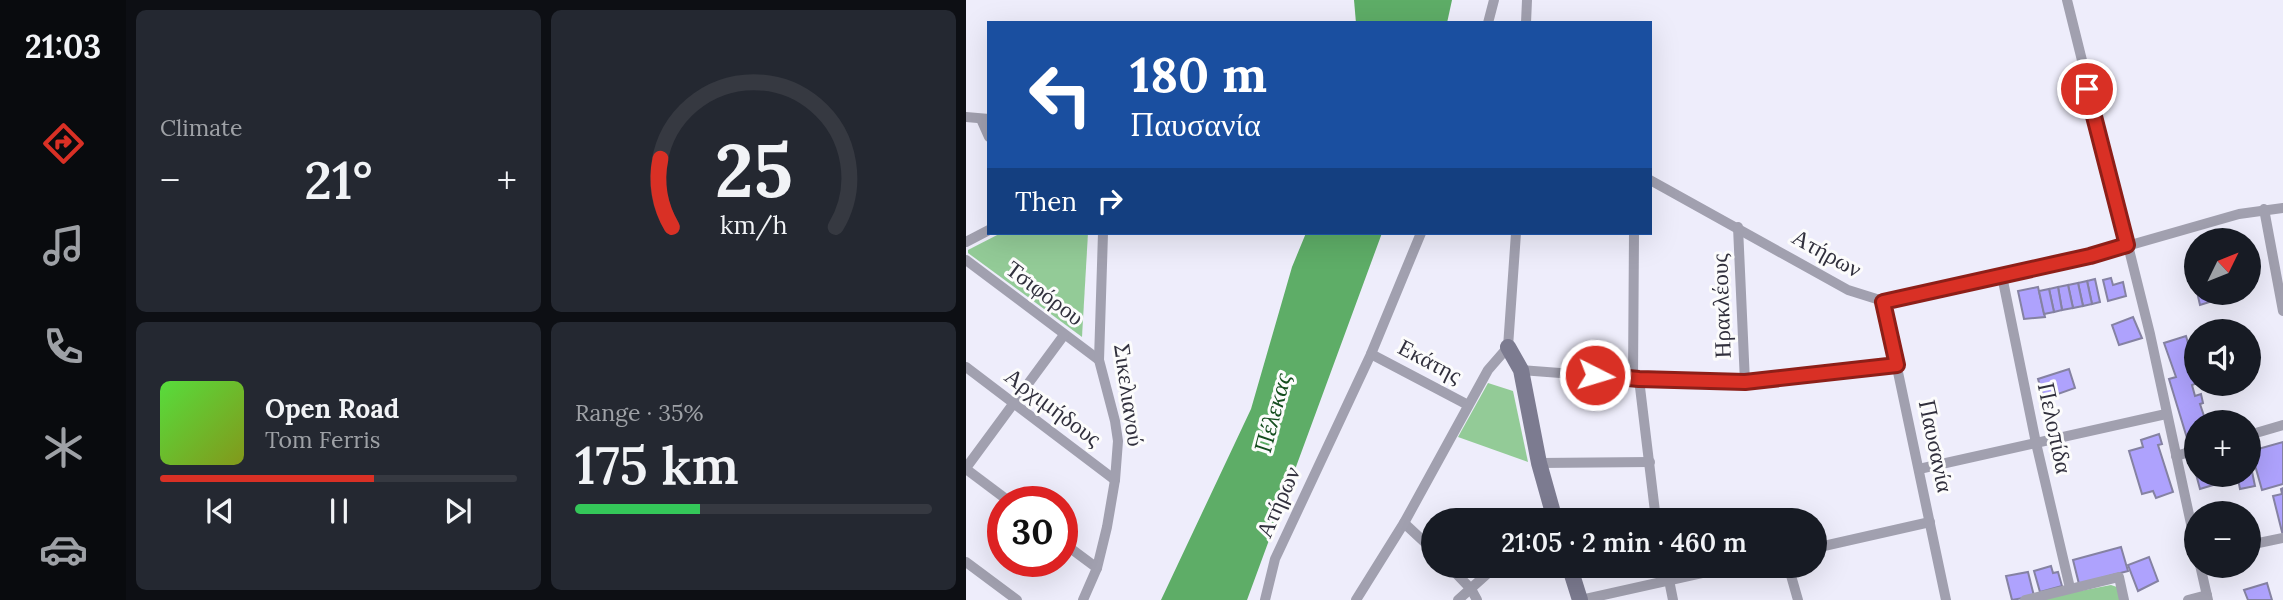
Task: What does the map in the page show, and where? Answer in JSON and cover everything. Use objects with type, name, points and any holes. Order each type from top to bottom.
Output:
[{"type":"street","points":[[1489,21],[1494,0]]},
{"type":"street","points":[[1527,0],[1527,21]]},
{"type":"street","points":[[2067,0],[2150,334],[2186,501]]},
{"type":"street","points":[[966,117],[985,119]]},
{"type":"street","name":"Ατήρων","points":[[1652,181],[1848,290],[1883,302]]},
{"type":"street","points":[[1883,302],[2098,254],[2239,214],[2283,208]]},
{"type":"street","points":[[2264,209],[2283,311]]},
{"type":"street","name":"Ηρακλέους","points":[[1738,228],[1745,382]]},
{"type":"street","points":[[966,242],[987,231]]},
{"type":"street","name":"Σικελιανού","points":[[1083,600],[1097,568],[1115,480],[1118,441],[1098,360],[1103,235]]},
{"type":"street","name":"Ατήρων","points":[[1265,600],[1275,559],[1371,354],[1420,235]]},
{"type":"street","points":[[1516,235],[1508,347],[1521,370],[1539,463],[1552,508]]},
{"type":"street","points":[[1634,235],[1636,379],[1655,508]]},
{"type":"street","name":"Τσιφόρου","points":[[966,260],[1098,360]]},
{"type":"street","name":"Πελοπίδα","points":[[2003,276],[2036,443],[2070,588]]},
{"type":"street","name":"Παυσανία","points":[[1883,302],[1946,600]]},
{"type":"street","points":[[989,486],[966,469],[1064,335]]},
{"type":"street","points":[[1356,600],[1404,523],[1488,370],[1508,347]]},
{"type":"street","name":"Εκάτης","points":[[1371,354],[1468,405]]},
{"type":"street","points":[[1521,370],[1636,379],[1745,382],[1897,365]]},
{"type":"street","name":"Αρχιμήδους","points":[[966,367],[1115,480]]},
{"type":"street","points":[[1919,469],[2166,414]]},
{"type":"street","points":[[2261,431],[2283,425]]},
{"type":"street","points":[[2176,456],[2184,454]]},
{"type":"street","points":[[1539,463],[1650,462]]},
{"type":"street","points":[[1827,545],[1930,522]]},
{"type":"street","points":[[1404,523],[1421,539]]},
{"type":"street","points":[[2261,543],[2283,538]]},
{"type":"street","points":[[1078,554],[1097,568]]},
{"type":"street","points":[[966,562],[1017,600]]},
{"type":"street","points":[[2025,600],[2119,577],[2124,600]]},
{"type":"street","points":[[1460,578],[1477,600]]},
{"type":"street","points":[[1458,600],[1483,578]]},
{"type":"street","points":[[1573,578],[1580,600],[1678,578]]},
{"type":"street","points":[[1792,578],[1798,600]]},
{"type":"street","points":[[2188,600],[2207,598],[2203,578]]},
{"type":"street","points":[[1669,580],[1673,600]]},
{"type":"shaded area","points":[[997,235],[1088,235],[1082,337],[968,253],[968,250]]},
{"type":"shaded area","points":[[1488,383],[1513,391],[1528,462],[1458,437]]},
{"type":"shaded area","points":[[2111,585],[2117,587],[2120,600],[2033,600]]},
{"type":"water","points":[[1354,0],[1452,0],[1447,21],[1356,21]]},
{"type":"water","name":"Πέλεκας","points":[[1305,235],[1381,235],[1247,600],[1161,600],[1251,409],[1292,267]]},
{"type":"building","points":[[2111,278],[2113,285],[2123,282],[2126,296],[2108,301],[2103,280]]},
{"type":"building","points":[[2095,279],[2100,302],[2092,304],[2087,281]]},
{"type":"building","points":[[2087,281],[2092,304],[2083,306],[2078,283]]},
{"type":"building","points":[[2078,283],[2083,306],[2073,308],[2068,285]]},
{"type":"building","points":[[2068,285],[2073,308],[2062,310],[2058,287]]},
{"type":"building","points":[[2038,287],[2045,317],[2024,319],[2018,291]]},
{"type":"building","points":[[2058,287],[2062,310],[2054,312],[2049,289]]},
{"type":"building","points":[[2049,289],[2054,312],[2044,314],[2039,291]]},
{"type":"building","points":[[2133,317],[2142,338],[2119,345],[2112,325]]},
{"type":"building","points":[[2184,337],[2184,396],[2201,396],[2202,410],[2184,410],[2184,428],[2169,379],[2176,377],[2164,343]]},
{"type":"building","points":[[2069,369],[2075,388],[2044,399],[2038,379]]},
{"type":"building","points":[[2159,434],[2162,444],[2158,445],[2173,492],[2156,498],[2153,491],[2142,494],[2129,451],[2143,447],[2141,440]]},
{"type":"building","points":[[2283,442],[2283,484],[2262,490],[2261,448]]},
{"type":"building","points":[[2283,488],[2282,532],[2273,496],[2282,494]]},
{"type":"building","points":[[2121,547],[2128,571],[2079,584],[2073,560]]},
{"type":"building","points":[[2149,557],[2158,581],[2138,591],[2128,565]]},
{"type":"building","points":[[2051,566],[2053,573],[2058,572],[2062,586],[2040,592],[2034,571]]},
{"type":"building","points":[[2028,572],[2034,596],[2012,600],[2006,576]]},
{"type":"building","points":[[2267,583],[2272,600],[2248,600],[2244,590]]},
{"type":"route","points":[[1595,375],[1745,382],[1897,365],[1883,302],[2090,256],[2127,245],[2087,89]]}]
